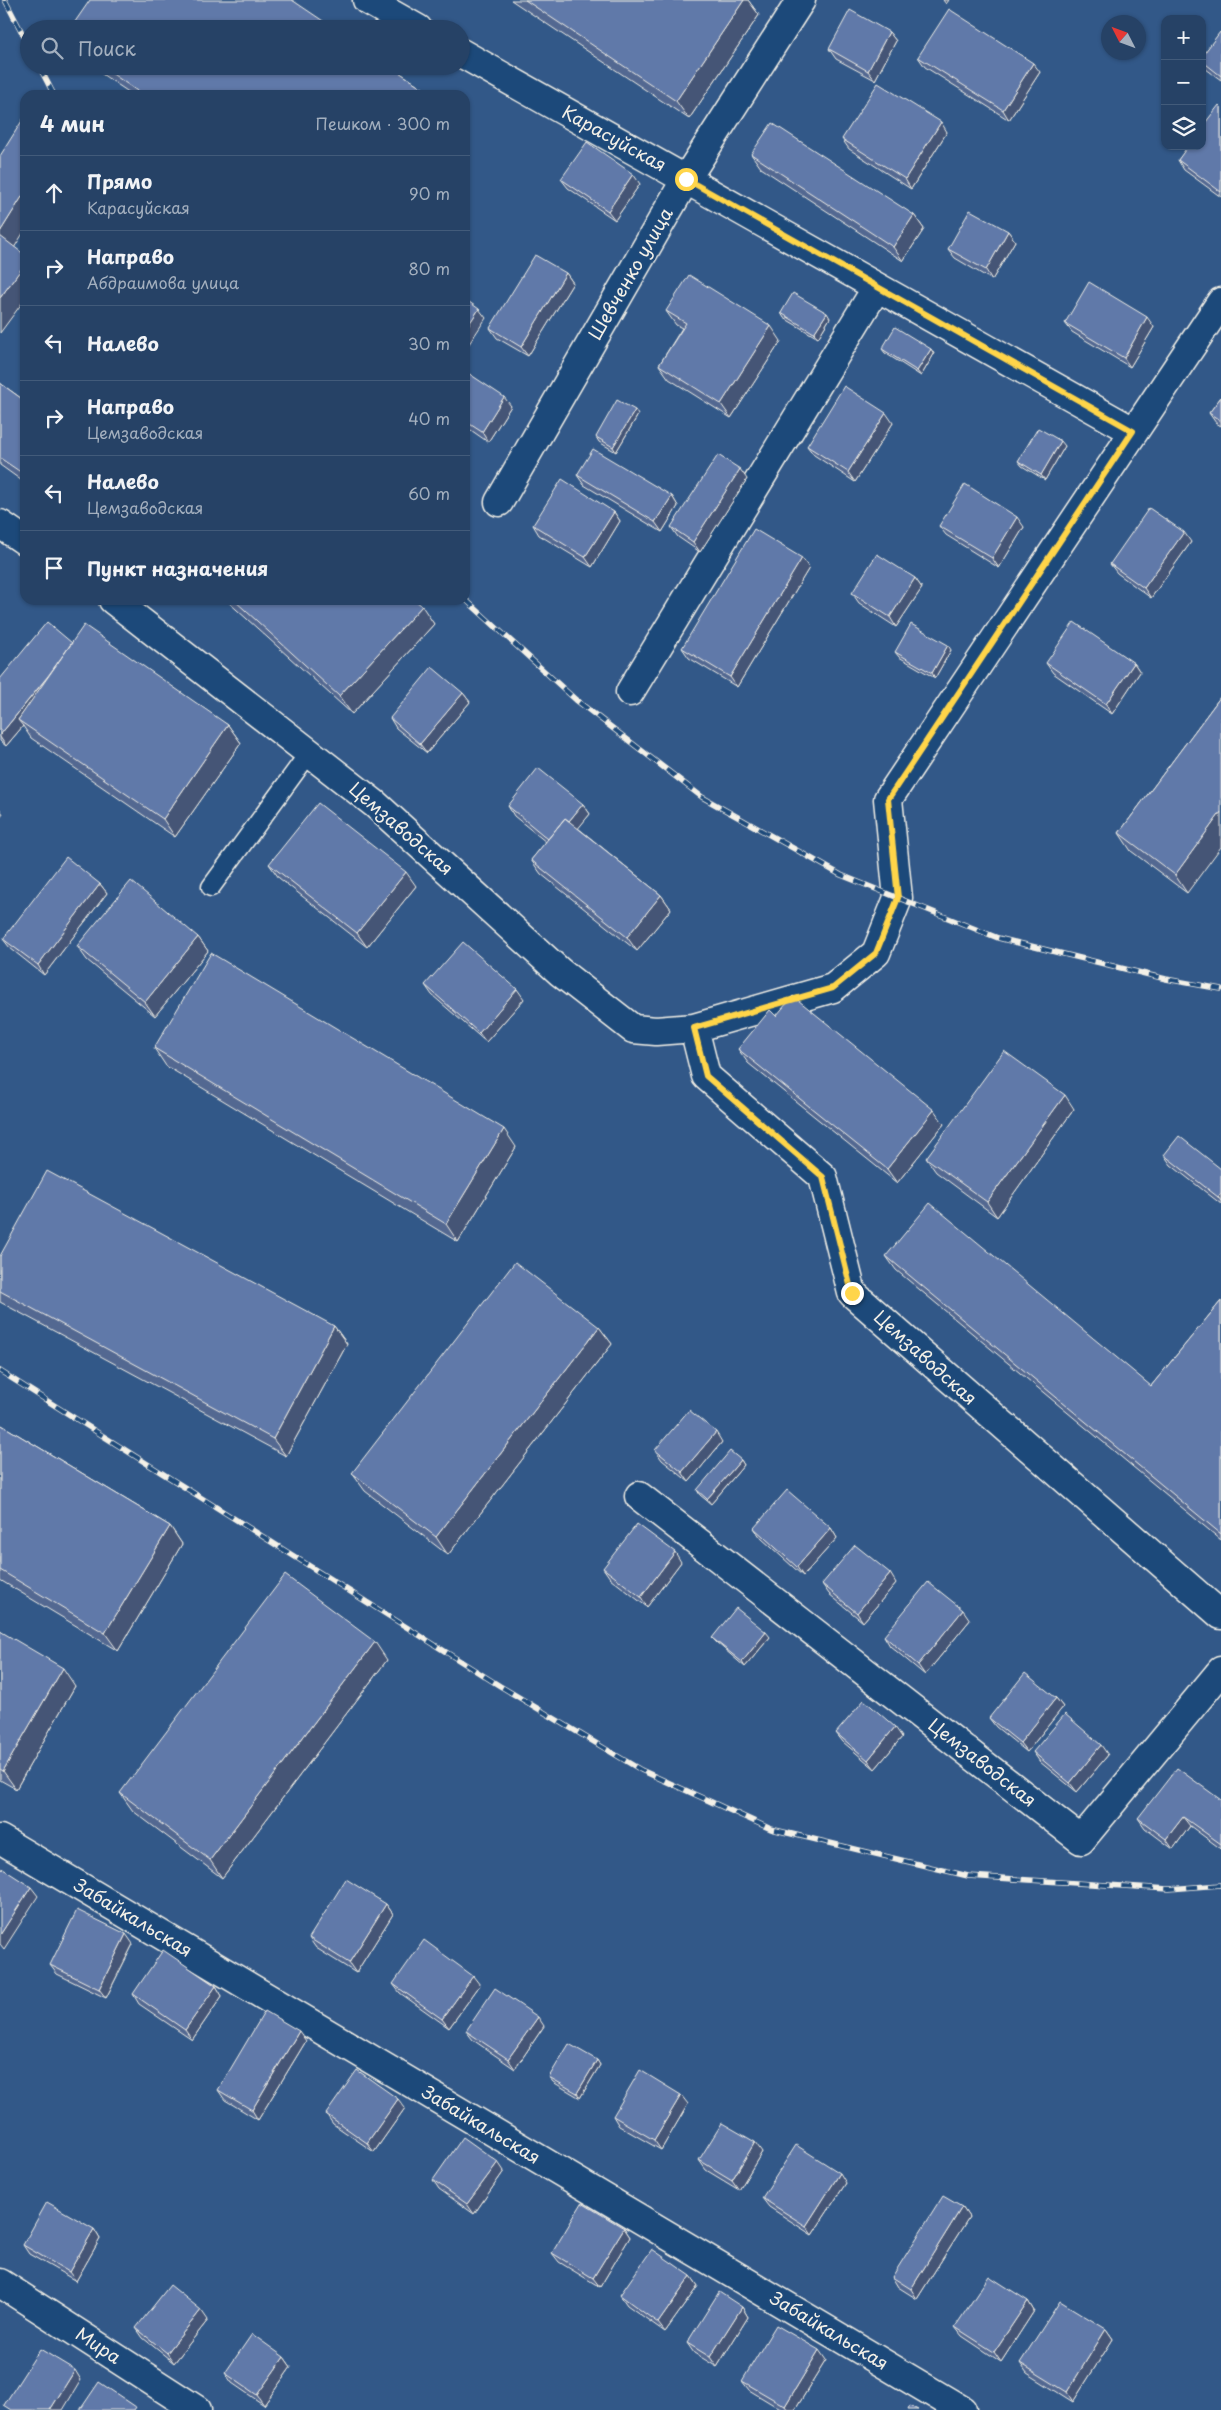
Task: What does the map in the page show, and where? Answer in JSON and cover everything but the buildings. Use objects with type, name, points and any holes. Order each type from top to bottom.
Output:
[{"type":"street","points":[[367,0],[402,20]]},
{"type":"street","name":"Шевченко улица","points":[[499,502],[686,179],[801,0]]},
{"type":"street","name":"Карасуйская","points":[[470,58],[1133,431]]},
{"type":"street","points":[[630,692],[877,286]]},
{"type":"street","points":[[1133,431],[1221,302]]},
{"type":"street","name":"Цемзаводская","points":[[119,605],[376,804],[560,972],[633,1029],[656,1031],[694,1028],[833,988],[876,953],[898,898],[888,799],[1133,431]]},
{"type":"street","points":[[0,524],[20,537]]},
{"type":"street","name":"Цемзаводская","points":[[694,1028],[706,1076],[823,1177],[852,1293],[1221,1615]]},
{"type":"street","name":"Цемзаводская","points":[[639,1496],[1081,1840],[1221,1672]]},
{"type":"street","name":"Забайкальская","points":[[0,1839],[962,2410]]},
{"type":"street","name":"Мира","points":[[0,2283],[197,2410]]},
{"type":"lane","points":[[211,887],[309,753]]},
{"type":"railway","points":[[5,0],[20,29]]},
{"type":"railway","points":[[44,75],[51,90]]},
{"type":"railway","points":[[470,604],[576,700],[702,797],[841,875],[998,938],[1166,979],[1221,989]]},
{"type":"railway","points":[[0,1371],[500,1686],[641,1770],[771,1829],[968,1876],[1169,1889],[1221,1885]]},
{"type":"route","points":[[686,179],[1133,431],[888,799],[898,898],[876,953],[833,988],[694,1028],[706,1076],[823,1177],[852,1293]]}]
